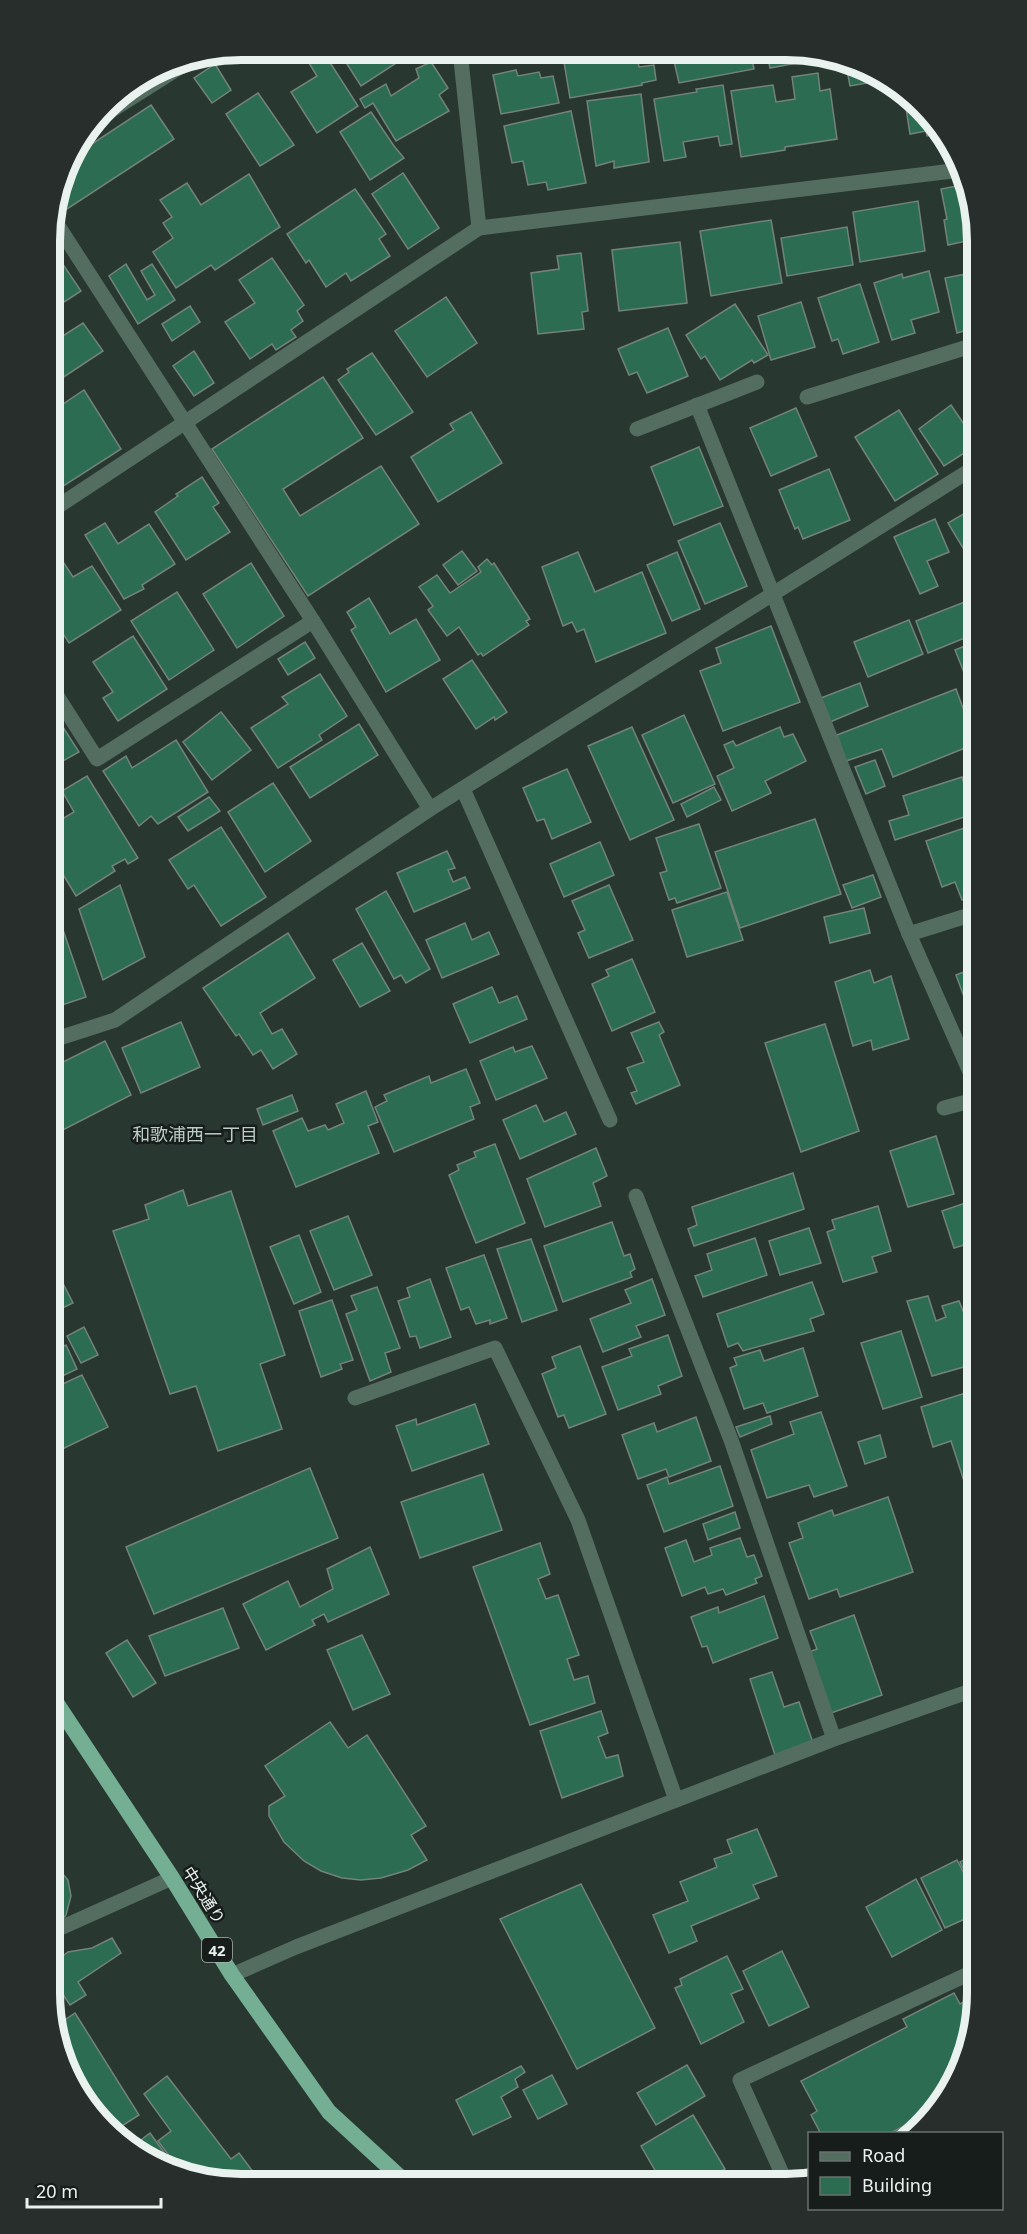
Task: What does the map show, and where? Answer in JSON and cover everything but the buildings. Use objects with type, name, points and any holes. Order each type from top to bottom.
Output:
[{"type":"highway","name":"中央通り","points":[[60,1709],[172,1878],[232,1975],[329,2112],[396,2174]]},
{"type":"street","points":[[461,60],[478,228]]},
{"type":"street","points":[[133,97],[161,79]]},
{"type":"street","points":[[60,505],[478,228],[953,171]]},
{"type":"street","points":[[60,229],[313,621],[430,809]]},
{"type":"street","points":[[807,397],[967,346]]},
{"type":"street","points":[[637,429],[757,382]]},
{"type":"street","points":[[697,405],[909,934],[967,1065]]},
{"type":"street","points":[[60,1038],[115,1020],[430,809],[772,592],[967,472]]},
{"type":"street","points":[[60,702],[97,759],[313,621]]},
{"type":"street","points":[[463,789],[610,1120]]},
{"type":"street","points":[[909,934],[967,916]]},
{"type":"street","points":[[944,1108],[967,1103]]},
{"type":"street","points":[[636,1196],[730,1440],[834,1739]]},
{"type":"street","points":[[355,1398],[495,1348],[578,1520],[676,1800]]},
{"type":"street","points":[[232,1975],[296,1947],[834,1739],[967,1696]]},
{"type":"street","points":[[60,1928],[172,1878]]},
{"type":"street","points":[[782,2174],[740,2080],[967,1975]]},
{"type":"district","name":"和歌浦西一丁目","points":[[195,1134]]}]
